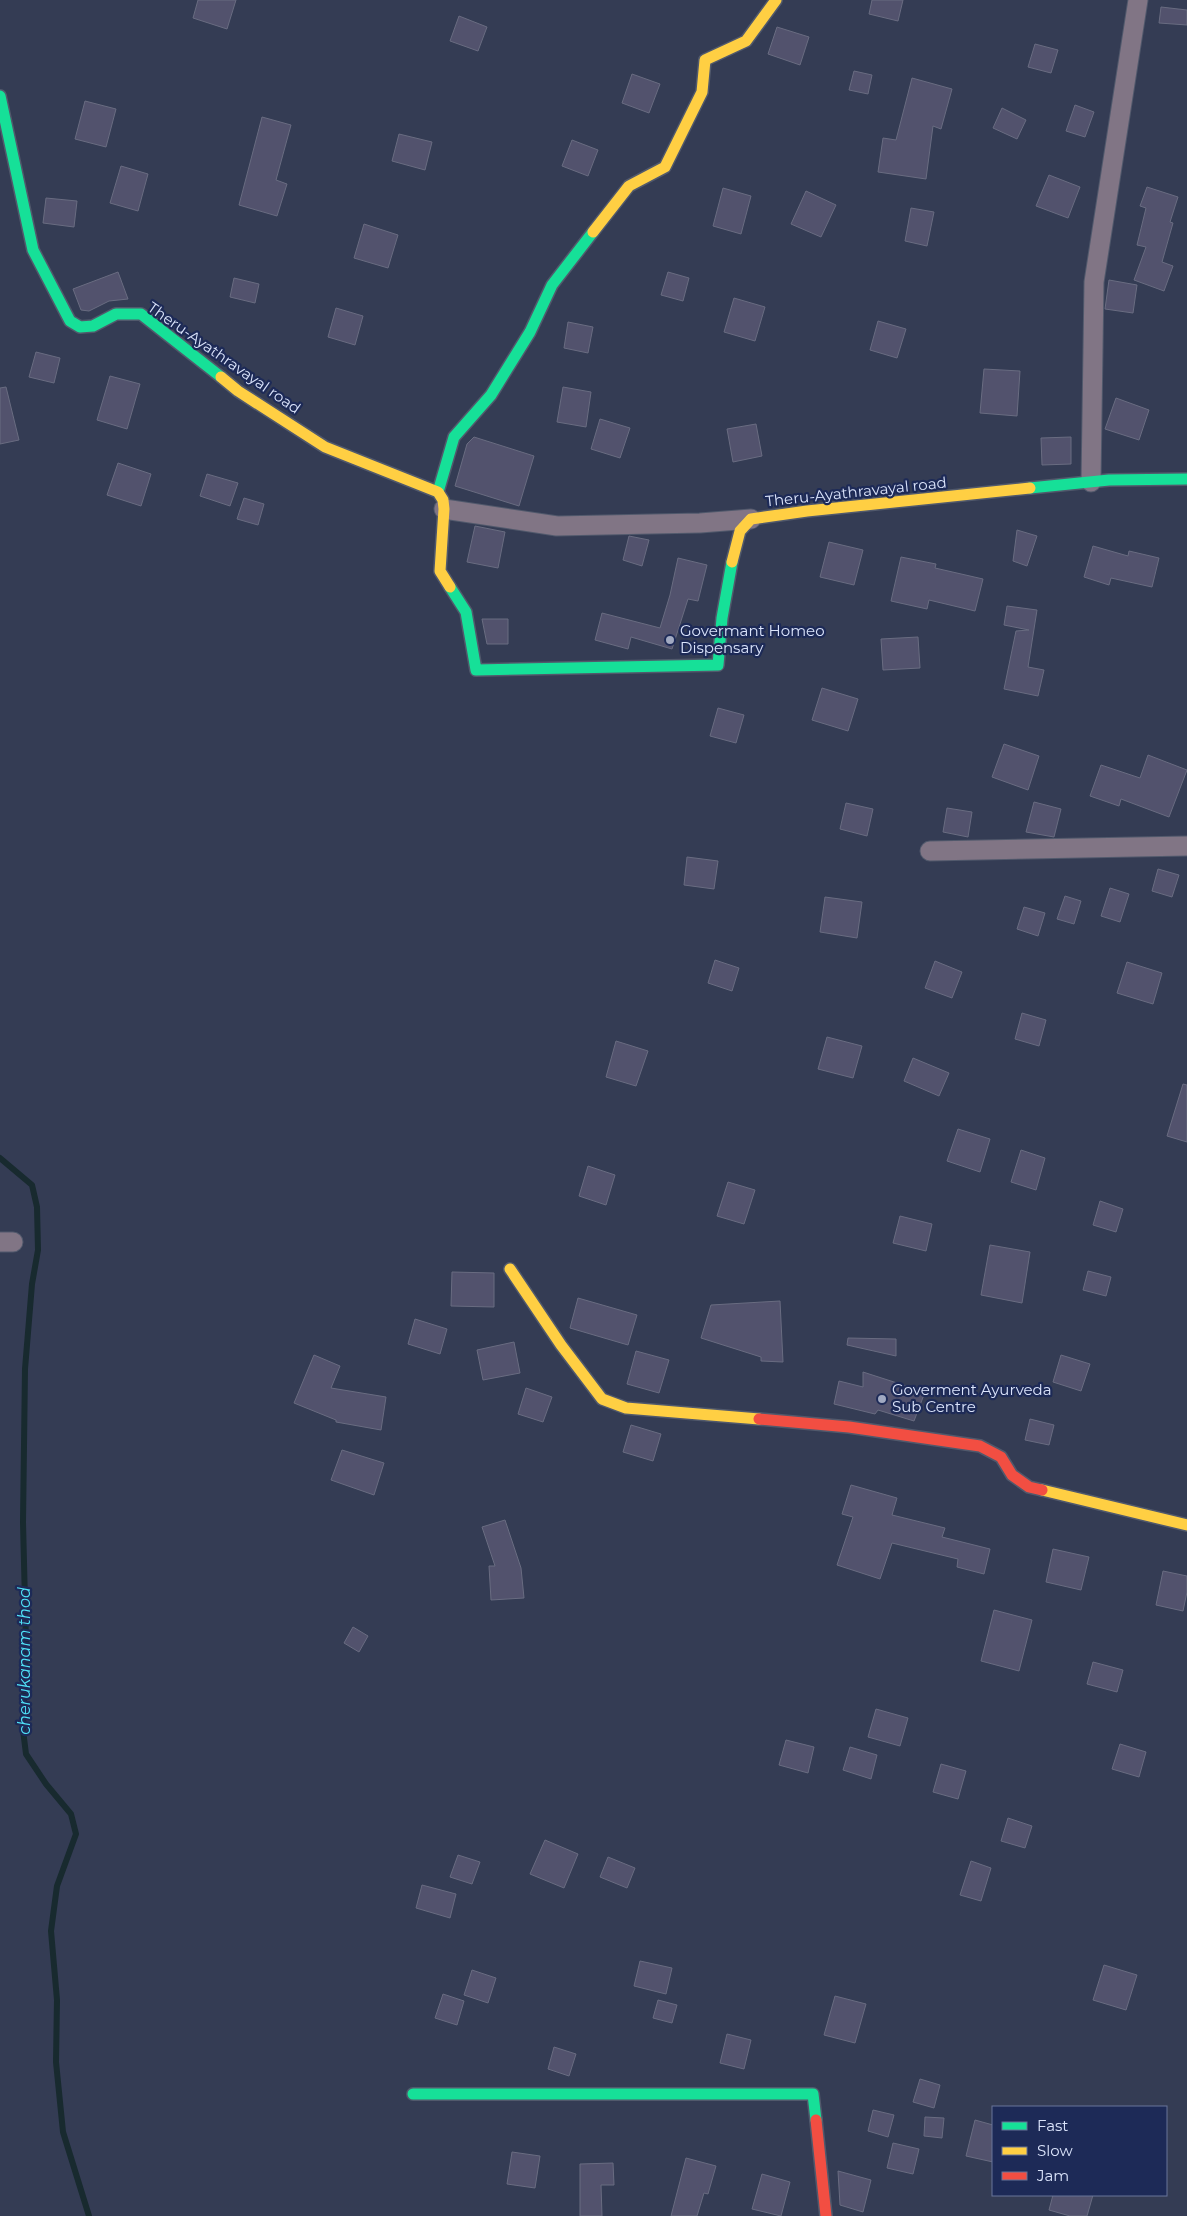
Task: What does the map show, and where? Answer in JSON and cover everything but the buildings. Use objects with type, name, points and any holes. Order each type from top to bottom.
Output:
[{"type":"street","points":[[751,519],[700,523],[557,526],[441,501],[454,437],[491,395],[530,332],[552,285],[628,186],[665,167],[702,92],[705,60],[746,41],[776,0]]},
{"type":"street","points":[[1091,482],[1094,282],[1138,0]]},
{"type":"street","name":"Theru-Ayathravayal road","points":[[0,96],[33,250],[70,321],[80,327],[92,326],[116,314],[141,314],[238,390],[325,447],[441,501],[440,571],[466,612],[476,670],[718,665],[722,618],[735,544],[740,531],[751,519],[808,511],[1091,482],[1187,479]]},
{"type":"street","points":[[930,851],[1187,846]]},
{"type":"street","points":[[510,1269],[560,1345],[602,1399],[626,1408],[849,1427],[980,1446],[1001,1458],[1012,1475],[1029,1487],[1187,1525]]},
{"type":"street","points":[[413,2094],[813,2094],[826,2216]]},
{"type":"waterway","name":"cherukanam thod","points":[[0,1158],[32,1185],[37,1207],[38,1250],[32,1284],[25,1369],[23,1522],[26,1643],[23,1730],[26,1754],[46,1784],[71,1814],[76,1834],[57,1886],[51,1931],[57,2000],[56,2062],[63,2132],[89,2216]]},
{"type":"traffic: fast","points":[[0,96],[33,250],[70,321],[80,327],[93,326],[116,314],[141,314],[221,377]]},
{"type":"traffic: fast","points":[[438,492],[454,437],[491,395],[530,332],[552,285],[593,232]]},
{"type":"traffic: fast","points":[[1030,488],[1109,480],[1187,479]]},
{"type":"traffic: fast","points":[[450,587],[466,612],[476,670],[718,665],[722,618],[732,562]]},
{"type":"traffic: fast","points":[[413,2094],[813,2094],[816,2120]]},
{"type":"traffic: slow","points":[[593,232],[629,186],[665,167],[702,92],[705,60],[746,41],[776,0]]},
{"type":"traffic: slow","points":[[221,377],[238,391],[325,447],[438,492],[443,500],[444,509],[440,571],[450,587]]},
{"type":"traffic: slow","points":[[732,562],[740,531],[751,519],[807,511],[1030,488]]},
{"type":"traffic: slow","points":[[510,1269],[561,1345],[602,1399],[626,1408],[759,1419]]},
{"type":"traffic: slow","points":[[1042,1490],[1187,1525]]},
{"type":"traffic: jam","points":[[759,1419],[849,1427],[980,1446],[1001,1457],[1012,1475],[1029,1487],[1042,1490]]},
{"type":"traffic: jam","points":[[816,2120],[826,2216]]},
{"type":"place","name":"Govermant Homeo Dispensary","points":[[670,640]]},
{"type":"place","name":"Goverment Ayurveda Sub Centre","points":[[882,1399]]}]
